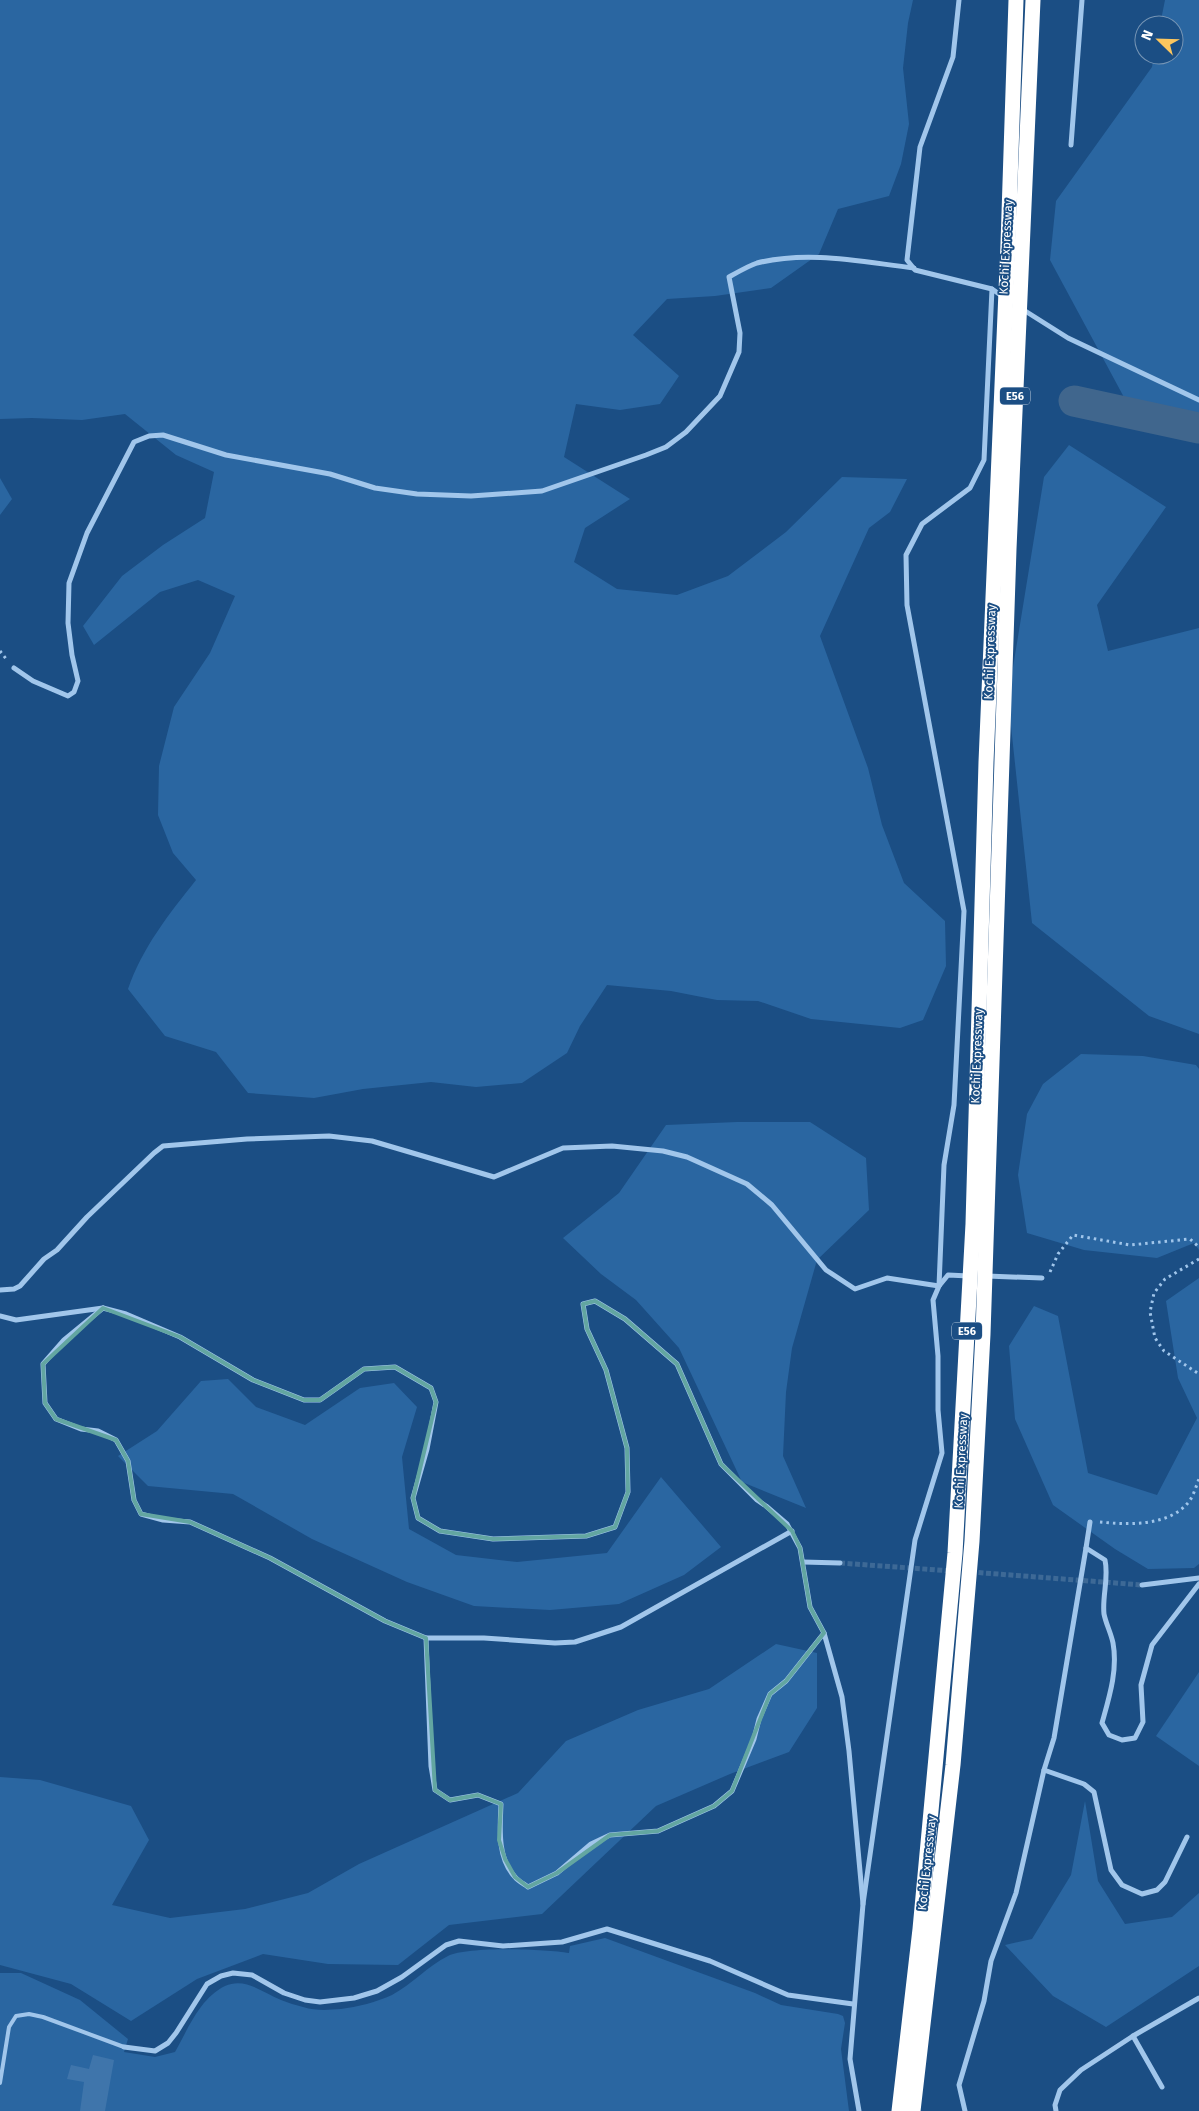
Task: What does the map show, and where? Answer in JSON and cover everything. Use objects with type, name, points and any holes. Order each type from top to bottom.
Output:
[{"type":"highway","name":"Kochi Expressway","points":[[913,2111],[953,1765],[972,1541],[983,1324],[1002,549],[1014,243],[1016,0]]},
{"type":"highway","name":"Kochi Expressway","points":[[1014,243],[1033,0]]},
{"type":"highway","name":"Kochi Expressway","points":[[899,2111],[924,1890],[956,1544],[973,1224],[986,762],[1002,549]]},
{"type":"street","points":[[959,0],[953,57],[920,147],[907,260],[915,270],[992,289],[1068,338],[1199,400]]},
{"type":"street","points":[[1070,145],[1082,0]]},
{"type":"street","points":[[14,668],[33,681],[68,696],[74,692],[78,681],[72,655],[68,622],[69,583],[87,533],[134,442],[149,436],[163,435],[226,455],[330,474],[374,488],[417,494],[471,496],[542,491],[646,455],[666,446],[686,432],[720,396],[739,352],[740,333],[729,276],[756,264],[798,257],[847,259],[914,268]]},
{"type":"street","points":[[939,1286],[944,1166],[954,1105],[964,911],[907,605],[906,555],[922,524],[970,488],[984,460],[992,289]]},
{"type":"street","points":[[0,1290],[14,1289],[20,1286],[44,1258],[57,1250],[87,1217],[154,1153],[164,1146],[329,1136],[372,1141],[494,1177],[563,1148],[612,1146],[663,1151],[687,1157],[746,1184],[772,1205],[826,1270],[855,1289],[887,1278],[939,1286]]},
{"type":"street","points":[[858,2111],[850,2059],[853,2004],[863,1904],[915,1540],[942,1453],[938,1410],[938,1356],[933,1300],[939,1286],[948,1275],[1042,1278]]},
{"type":"street","points":[[0,1316],[16,1320],[103,1308],[126,1314],[180,1337],[253,1380],[304,1400],[320,1400],[364,1369],[395,1367],[431,1388],[436,1402],[427,1449],[413,1498],[418,1518],[440,1531],[493,1540],[586,1536],[615,1527],[628,1492],[627,1448],[606,1370],[587,1329],[583,1304],[595,1301],[625,1319],[677,1364],[721,1464],[757,1500],[787,1524],[792,1530],[800,1548],[810,1607],[824,1633],[842,1697],[849,1751],[863,1904]]},
{"type":"street","points":[[103,1308],[64,1340],[44,1364],[45,1403],[56,1419],[81,1429],[98,1431],[116,1440],[128,1461],[134,1500],[141,1514],[163,1520],[190,1522],[270,1558],[385,1621],[426,1638],[484,1638],[575,1642],[621,1627],[792,1530]]},
{"type":"street","points":[[965,2111],[959,2085],[984,2001],[991,1961],[1016,1893],[1044,1770],[1054,1738],[1090,1522]]},
{"type":"street","points":[[1086,1548],[1106,1560],[1104,1613],[1113,1644],[1115,1665],[1111,1693],[1102,1724],[1109,1735],[1122,1740],[1135,1738],[1143,1722],[1141,1686],[1152,1645],[1199,1584]]},
{"type":"street","points":[[803,1562],[840,1563]]},
{"type":"street","points":[[1142,1585],[1199,1578]]},
{"type":"street","points":[[426,1638],[431,1766],[435,1790],[450,1800],[478,1794],[501,1804],[500,1840],[505,1859],[515,1877],[528,1887],[557,1873],[592,1844],[610,1835],[658,1831],[714,1806],[732,1791],[754,1739],[759,1719],[770,1694],[786,1681],[824,1633]]},
{"type":"street","points":[[1044,1770],[1084,1784],[1094,1792],[1111,1870],[1122,1885],[1142,1894],[1157,1890],[1165,1882],[1187,1837]]},
{"type":"street","points":[[124,2047],[155,2051],[168,2043],[207,1984],[227,1975],[252,1975],[284,1993],[305,2000],[320,2002],[354,1998],[377,1991],[402,1978],[446,1945],[459,1941],[503,1946],[562,1942],[607,1929],[710,1961],[788,1995],[853,2004]]},
{"type":"street","points":[[1056,2111],[1055,2105],[1060,2090],[1082,2070],[1132,2036],[1199,1998]]},
{"type":"street","points":[[1132,2036],[1162,2087]]},
{"type":"lane","points":[[0,2083],[9,2027],[16,2016],[29,2014],[42,2017],[124,2047]]},
{"type":"path","points":[[1042,1278],[1049,1274],[1058,1254],[1073,1235],[1130,1244],[1190,1239],[1199,1247]]},
{"type":"path","points":[[1199,1258],[1165,1279],[1154,1293],[1150,1312],[1155,1338],[1164,1351],[1199,1374]]},
{"type":"path","points":[[1090,1522],[1120,1524],[1146,1521],[1176,1513],[1188,1503],[1199,1479]]},
{"type":"highlighted area","points":[[595,1301],[625,1319],[677,1364],[721,1464],[792,1531],[800,1548],[810,1607],[824,1633],[786,1681],[770,1694],[732,1791],[714,1806],[658,1831],[610,1835],[557,1873],[528,1887],[515,1877],[505,1859],[499,1840],[501,1804],[478,1795],[450,1800],[435,1790],[426,1638],[385,1621],[270,1558],[190,1522],[141,1514],[134,1500],[128,1461],[116,1440],[56,1419],[45,1403],[43,1364],[103,1308],[180,1337],[253,1380],[304,1400],[320,1400],[364,1369],[395,1367],[431,1388],[436,1402],[413,1498],[418,1518],[440,1531],[493,1539],[586,1536],[615,1527],[628,1492],[627,1448],[606,1370],[587,1329],[583,1304]]},
{"type":"shaded area","points":[[0,0],[913,0],[908,23],[903,68],[909,124],[901,164],[889,196],[838,209],[819,254],[771,288],[715,296],[667,299],[633,335],[679,376],[660,404],[620,410],[576,404],[564,457],[630,499],[585,528],[574,562],[617,589],[677,595],[728,576],[786,532],[842,477],[907,479],[890,512],[869,528],[820,636],[868,768],[882,825],[904,883],[945,921],[946,966],[923,1020],[900,1028],[811,1019],[758,1001],[717,1000],[671,991],[607,985],[580,1026],[567,1053],[522,1083],[476,1087],[431,1082],[363,1089],[314,1098],[248,1093],[216,1052],[165,1036],[128,989],[149,945],[196,880],[173,853],[158,815],[159,766],[174,707],[210,653],[235,596],[198,580],[160,592],[94,645],[83,626],[122,576],[163,545],[205,518],[214,472],[176,455],[125,414],[82,420],[0,419]]},
{"type":"shaded area","points":[[1165,0],[1199,0],[1199,442],[1126,401],[1050,260],[1056,201],[1152,65],[1184,65],[1184,15],[1162,15]]},
{"type":"shaded area","points":[[1069,445],[1166,507],[1097,605],[1108,651],[1199,628],[1199,1034],[1149,1016],[1032,923],[1008,698],[1044,477]]},
{"type":"shaded area","points":[[0,478],[12,499],[0,515]]},
{"type":"shaded area","points":[[1081,1054],[1143,1056],[1196,1065],[1199,1069],[1199,1250],[1194,1243],[1157,1258],[1084,1250],[1027,1233],[1018,1175],[1027,1114],[1043,1084]]},
{"type":"shaded area","points":[[737,1122],[810,1122],[866,1158],[869,1210],[817,1260],[792,1348],[786,1392],[783,1456],[806,1508],[742,1482],[679,1348],[636,1300],[601,1274],[563,1238],[619,1193],[666,1125]]},
{"type":"shaded area","points":[[1199,1278],[1199,1564],[1194,1568],[1148,1569],[1115,1549],[1053,1505],[1015,1419],[1009,1346],[1034,1306],[1058,1316],[1088,1473],[1157,1495],[1197,1418],[1178,1378],[1166,1301]]},
{"type":"shaded area","points":[[228,1379],[256,1407],[305,1425],[360,1388],[394,1383],[417,1407],[402,1457],[409,1529],[456,1555],[517,1562],[607,1553],[661,1477],[721,1547],[684,1575],[619,1604],[550,1610],[474,1606],[407,1582],[312,1539],[233,1494],[148,1486],[118,1456],[157,1431],[201,1381]]},
{"type":"shaded area","points":[[776,1644],[817,1653],[817,1708],[789,1752],[730,1774],[656,1806],[542,1914],[449,1925],[398,1965],[328,1964],[263,1954],[197,1979],[131,2021],[71,1984],[0,1965],[0,1777],[40,1780],[131,1806],[149,1840],[112,1905],[170,1918],[245,1909],[308,1893],[359,1864],[518,1793],[566,1741],[638,1710],[709,1689]]},
{"type":"shaded area","points":[[1199,1672],[1199,1766],[1156,1736]]},
{"type":"shaded area","points":[[1085,1801],[1098,1881],[1125,1924],[1172,1917],[1199,1893],[1199,1966],[1106,2027],[1053,1996],[1005,1945],[1032,1939],[1071,1875]]},
{"type":"shaded area","points":[[605,1938],[755,1993],[781,2005],[843,2016],[845,2023],[841,2049],[849,2111],[0,2111],[0,1973],[21,1973],[80,2000],[128,2039],[124,2052],[155,2057],[175,2052],[190,2024],[208,1998],[225,1986],[240,1983],[254,1987],[284,2001],[308,2008],[322,2010],[341,2009],[367,2004],[392,1995],[441,1960],[458,1953],[507,1949],[569,1953],[570,1946]]},
{"type":"building","points":[[93,2055],[114,2060],[105,2111],[80,2111],[84,2082],[67,2079],[71,2065],[89,2069]]},
{"type":"waterway","points":[[1074,401],[1199,428]]},
{"type":"tunnel","points":[[840,1563],[952,1571]]},
{"type":"tunnel","points":[[971,1572],[1142,1585]]}]
